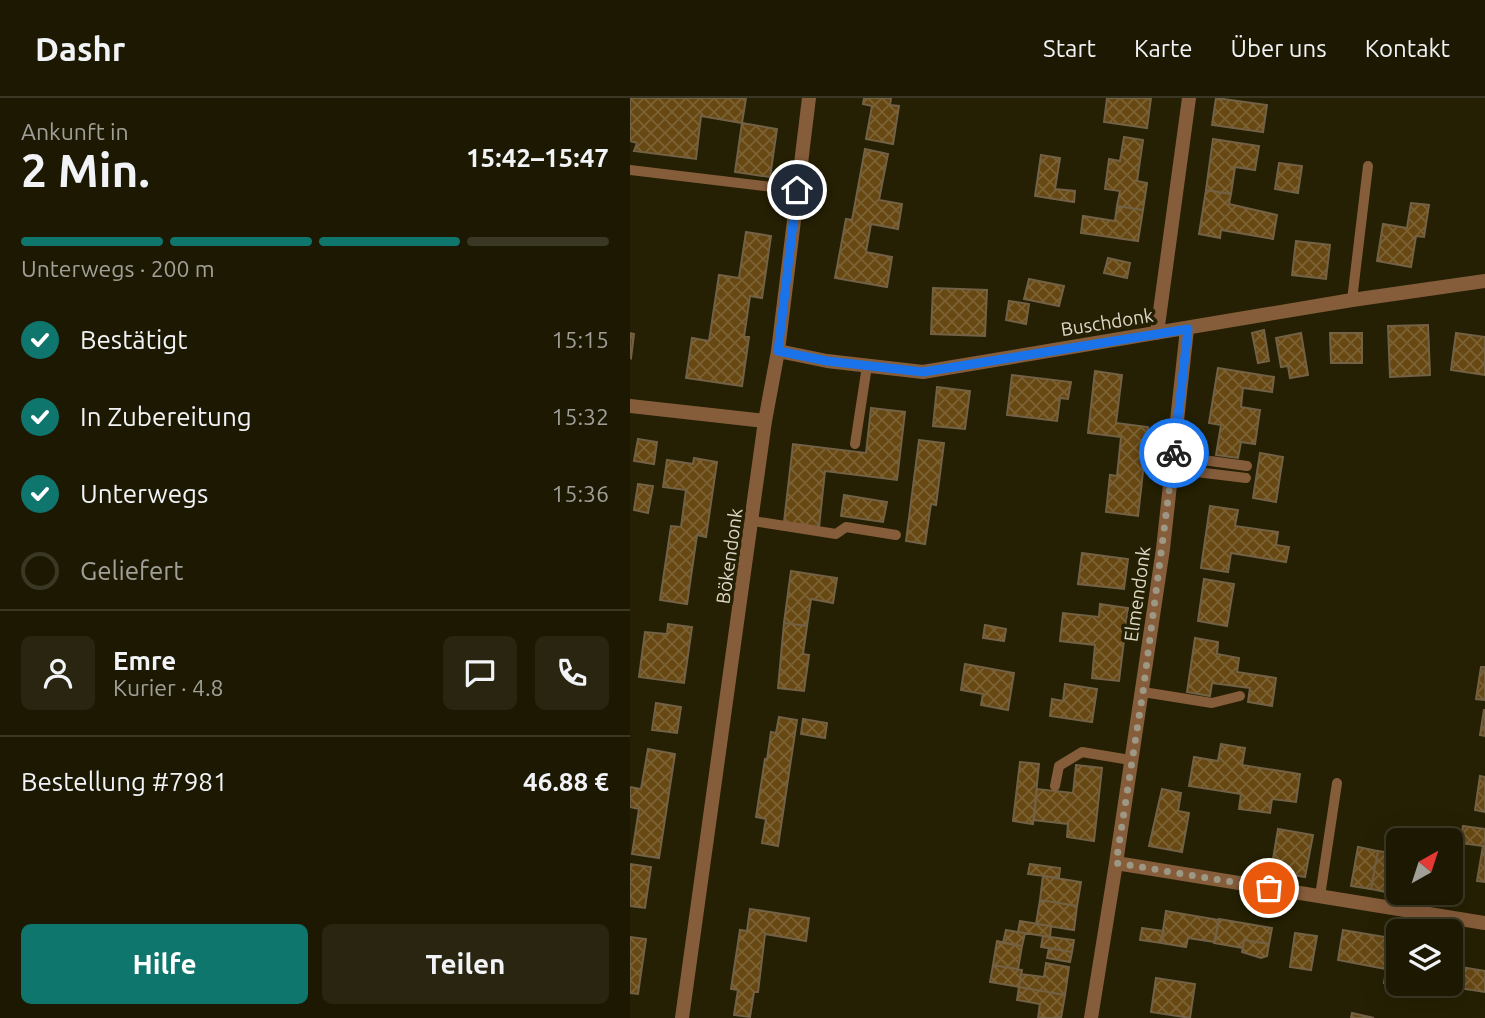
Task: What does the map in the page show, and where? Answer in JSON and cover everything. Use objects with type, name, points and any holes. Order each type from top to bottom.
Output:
[{"type":"street","name":"Bökendonk","points":[[682,1018],[765,421],[778,351],[809,98]]},
{"type":"street","points":[[1157,333],[1189,98]]},
{"type":"street","name":"Buschdonk","points":[[778,351],[923,372],[1352,300],[1485,281]]},
{"type":"street","name":"Elmendonk","points":[[1091,1018],[1130,760],[1143,692],[1188,329]]},
{"type":"street","points":[[630,406],[765,421]]},
{"type":"street","points":[[1116,863],[1485,923]]},
{"type":"lane","points":[[1352,300],[1368,166]]},
{"type":"lane","points":[[630,170],[797,190]]},
{"type":"lane","points":[[855,444],[867,366]]},
{"type":"lane","points":[[1173,463],[1247,466]]},
{"type":"lane","points":[[1173,463],[1246,478]]},
{"type":"lane","points":[[753,521],[836,534],[846,527],[896,535]]},
{"type":"lane","points":[[1143,692],[1212,703],[1240,696]]},
{"type":"lane","points":[[1055,786],[1059,766],[1082,752],[1130,760]]},
{"type":"lane","points":[[1320,896],[1337,783]]},
{"type":"building","points":[[630,98],[746,98],[742,123],[701,116],[696,159],[634,151],[637,143],[630,141]]},
{"type":"building","points":[[864,98],[891,98],[890,105],[899,106],[893,144],[866,139],[872,106],[863,104]]},
{"type":"building","points":[[1107,98],[1151,98],[1147,128],[1104,122]]},
{"type":"building","points":[[1216,98],[1267,105],[1263,132],[1212,125]]},
{"type":"building","points":[[742,123],[777,129],[770,177],[735,172]]},
{"type":"building","points":[[1124,137],[1143,140],[1137,181],[1147,183],[1143,210],[1117,206],[1120,191],[1105,189],[1109,159],[1120,161]]},
{"type":"building","points":[[1213,139],[1259,146],[1255,170],[1235,167],[1231,194],[1206,190]]},
{"type":"building","points":[[865,149],[888,154],[879,200],[902,204],[898,229],[871,224],[866,252],[892,257],[887,287],[835,278],[846,219],[852,220]]},
{"type":"building","points":[[1041,155],[1060,158],[1055,189],[1075,191],[1074,202],[1035,196]]},
{"type":"building","points":[[1279,163],[1302,166],[1298,193],[1275,189]]},
{"type":"building","points":[[1206,190],[1231,194],[1229,204],[1277,215],[1273,239],[1221,230],[1220,238],[1199,234]]},
{"type":"building","points":[[1411,203],[1429,205],[1424,237],[1416,236],[1411,267],[1377,261],[1383,224],[1407,228]]},
{"type":"building","points":[[1117,206],[1143,210],[1138,241],[1081,233],[1083,216],[1115,221]]},
{"type":"building","points":[[746,232],[771,236],[762,298],[750,296],[744,337],[749,337],[742,386],[686,378],[692,338],[709,341],[719,275],[739,278]]},
{"type":"building","points":[[1296,241],[1330,245],[1326,279],[1292,275]]},
{"type":"building","points":[[1108,258],[1130,263],[1127,278],[1104,273]]},
{"type":"building","points":[[1029,279],[1064,286],[1059,306],[1024,299]]},
{"type":"building","points":[[933,288],[987,290],[985,336],[931,334]]},
{"type":"building","points":[[1009,301],[1029,304],[1026,324],[1006,320]]},
{"type":"building","points":[[1428,325],[1430,375],[1390,377],[1388,326]]},
{"type":"building","points":[[1264,330],[1269,361],[1258,363],[1252,333]]},
{"type":"building","points":[[630,333],[634,334],[631,358],[630,357]]},
{"type":"building","points":[[1301,333],[1308,375],[1290,378],[1288,366],[1281,367],[1276,338]]},
{"type":"building","points":[[1330,333],[1362,333],[1362,363],[1331,363]]},
{"type":"building","points":[[1456,333],[1485,337],[1485,375],[1451,370]]},
{"type":"building","points":[[1218,368],[1274,377],[1272,392],[1243,388],[1241,407],[1260,410],[1255,444],[1241,442],[1238,458],[1216,455],[1221,425],[1209,423]]},
{"type":"building","points":[[1095,371],[1122,375],[1116,423],[1148,427],[1138,516],[1106,512],[1110,475],[1117,476],[1121,437],[1088,433]]},
{"type":"building","points":[[1012,375],[1071,382],[1068,399],[1060,398],[1057,421],[1007,415]]},
{"type":"building","points":[[937,387],[970,391],[965,429],[933,426]]},
{"type":"building","points":[[871,408],[905,412],[897,480],[825,471],[819,527],[784,522],[793,444],[866,453]]},
{"type":"building","points":[[638,439],[657,442],[654,464],[634,461]]},
{"type":"building","points":[[919,440],[944,443],[936,505],[931,504],[925,544],[906,541]]},
{"type":"building","points":[[1260,453],[1283,457],[1276,502],[1253,498]]},
{"type":"building","points":[[694,458],[717,462],[706,537],[697,535],[687,604],[660,600],[671,526],[681,527],[686,490],[663,487],[667,460],[693,464]]},
{"type":"building","points":[[638,484],[653,486],[648,513],[634,510]]},
{"type":"building","points":[[844,495],[887,502],[883,522],[841,516]]},
{"type":"building","points":[[1210,506],[1238,510],[1235,526],[1278,532],[1276,545],[1289,547],[1286,562],[1231,553],[1228,572],[1201,568]]},
{"type":"building","points":[[1082,553],[1128,559],[1124,589],[1078,584]]},
{"type":"building","points":[[791,571],[837,578],[833,603],[811,599],[807,626],[784,623]]},
{"type":"building","points":[[1204,579],[1234,584],[1227,626],[1198,621]]},
{"type":"building","points":[[1100,604],[1128,608],[1119,681],[1092,678],[1095,645],[1060,641],[1063,613],[1099,617]]},
{"type":"building","points":[[784,623],[807,626],[803,654],[809,655],[804,691],[778,688]]},
{"type":"building","points":[[668,624],[692,627],[684,683],[639,677],[645,632],[667,634]]},
{"type":"building","points":[[985,625],[1006,629],[1004,641],[983,638]]},
{"type":"building","points":[[1195,638],[1218,642],[1217,654],[1239,658],[1237,672],[1276,678],[1272,706],[1248,702],[1250,688],[1212,683],[1210,696],[1187,692]]},
{"type":"building","points":[[965,664],[1014,673],[1008,710],[981,705],[983,694],[961,690]]},
{"type":"building","points":[[1481,667],[1485,667],[1485,700],[1476,699]]},
{"type":"building","points":[[1065,684],[1097,689],[1092,722],[1050,716],[1052,699],[1063,701]]},
{"type":"building","points":[[656,703],[681,707],[677,733],[652,730]]},
{"type":"building","points":[[1485,710],[1485,736],[1480,735]]},
{"type":"building","points":[[779,717],[797,720],[778,846],[762,843],[766,819],[756,817],[771,732],[776,733]]},
{"type":"building","points":[[803,719],[827,723],[825,738],[801,734]]},
{"type":"building","points":[[1221,744],[1245,748],[1242,765],[1300,774],[1296,802],[1272,799],[1270,813],[1239,809],[1241,794],[1189,786],[1194,757],[1218,761]]},
{"type":"building","points":[[648,749],[675,754],[659,858],[632,854],[639,809],[630,807],[630,787],[641,789]]},
{"type":"building","points":[[1020,762],[1039,764],[1033,824],[1013,821]]},
{"type":"building","points":[[1076,765],[1102,768],[1094,841],[1067,837],[1068,824],[1034,820],[1037,789],[1073,793]]},
{"type":"building","points":[[1480,776],[1485,777],[1485,812],[1475,810]]},
{"type":"building","points":[[1162,789],[1181,793],[1178,811],[1189,813],[1182,852],[1149,846]]},
{"type":"building","points":[[1463,828],[1485,829],[1485,882],[1477,881],[1483,846],[1463,843]]},
{"type":"building","points":[[1278,829],[1313,835],[1305,877],[1271,871]]},
{"type":"building","points":[[1358,847],[1378,851],[1371,889],[1351,886]]},
{"type":"building","points":[[1378,851],[1386,852],[1386,892],[1371,889]]},
{"type":"building","points":[[630,864],[651,867],[645,908],[630,906]]},
{"type":"building","points":[[1030,864],[1060,868],[1059,878],[1028,874]]},
{"type":"building","points":[[1043,876],[1081,882],[1077,906],[1040,900]]},
{"type":"building","points":[[1040,900],[1077,906],[1074,930],[1036,924]]},
{"type":"building","points":[[750,909],[809,918],[806,941],[765,934],[758,992],[754,992],[750,1017],[734,1015],[738,990],[731,989],[740,930],[747,931]]},
{"type":"building","points":[[1166,911],[1219,920],[1215,942],[1188,938],[1186,947],[1161,943]]},
{"type":"building","points":[[1219,919],[1272,928],[1269,944],[1244,940],[1243,948],[1214,943]]},
{"type":"building","points":[[1020,921],[1051,926],[1050,937],[1018,932]]},
{"type":"building","points":[[1142,928],[1164,931],[1161,943],[1140,940]]},
{"type":"building","points":[[1006,930],[1025,933],[1022,946],[1003,943]]},
{"type":"building","points":[[1343,930],[1386,937],[1386,969],[1338,960]]},
{"type":"building","points":[[1295,933],[1317,936],[1311,970],[1290,967]]},
{"type":"building","points":[[1043,936],[1074,940],[1072,952],[1041,947]]},
{"type":"building","points":[[630,937],[646,939],[638,994],[630,993]]},
{"type":"building","points":[[1244,940],[1269,944],[1267,956],[1261,958],[1242,952]]},
{"type":"building","points":[[997,941],[1022,946],[1018,969],[993,965]]},
{"type":"building","points":[[1049,948],[1072,952],[1070,962],[1047,958]]},
{"type":"building","points":[[1046,963],[1069,967],[1065,995],[1019,987],[1021,974],[1044,977]]},
{"type":"building","points":[[993,965],[1022,970],[1019,987],[990,982]]},
{"type":"building","points":[[1463,967],[1485,971],[1485,992],[1463,989]]},
{"type":"building","points":[[1156,978],[1195,984],[1190,1018],[1151,1012]]},
{"type":"building","points":[[1019,987],[1065,995],[1061,1018],[1038,1018],[1040,1004],[1017,1000]]},
{"type":"building","points":[[1352,1013],[1374,1018],[1351,1018]]},
{"type":"way so far","points":[[1174,453],[1143,692],[1130,760],[1116,863],[1269,888]]},
{"type":"route","points":[[797,190],[778,351],[827,361],[923,372],[1188,329],[1174,453]]}]
